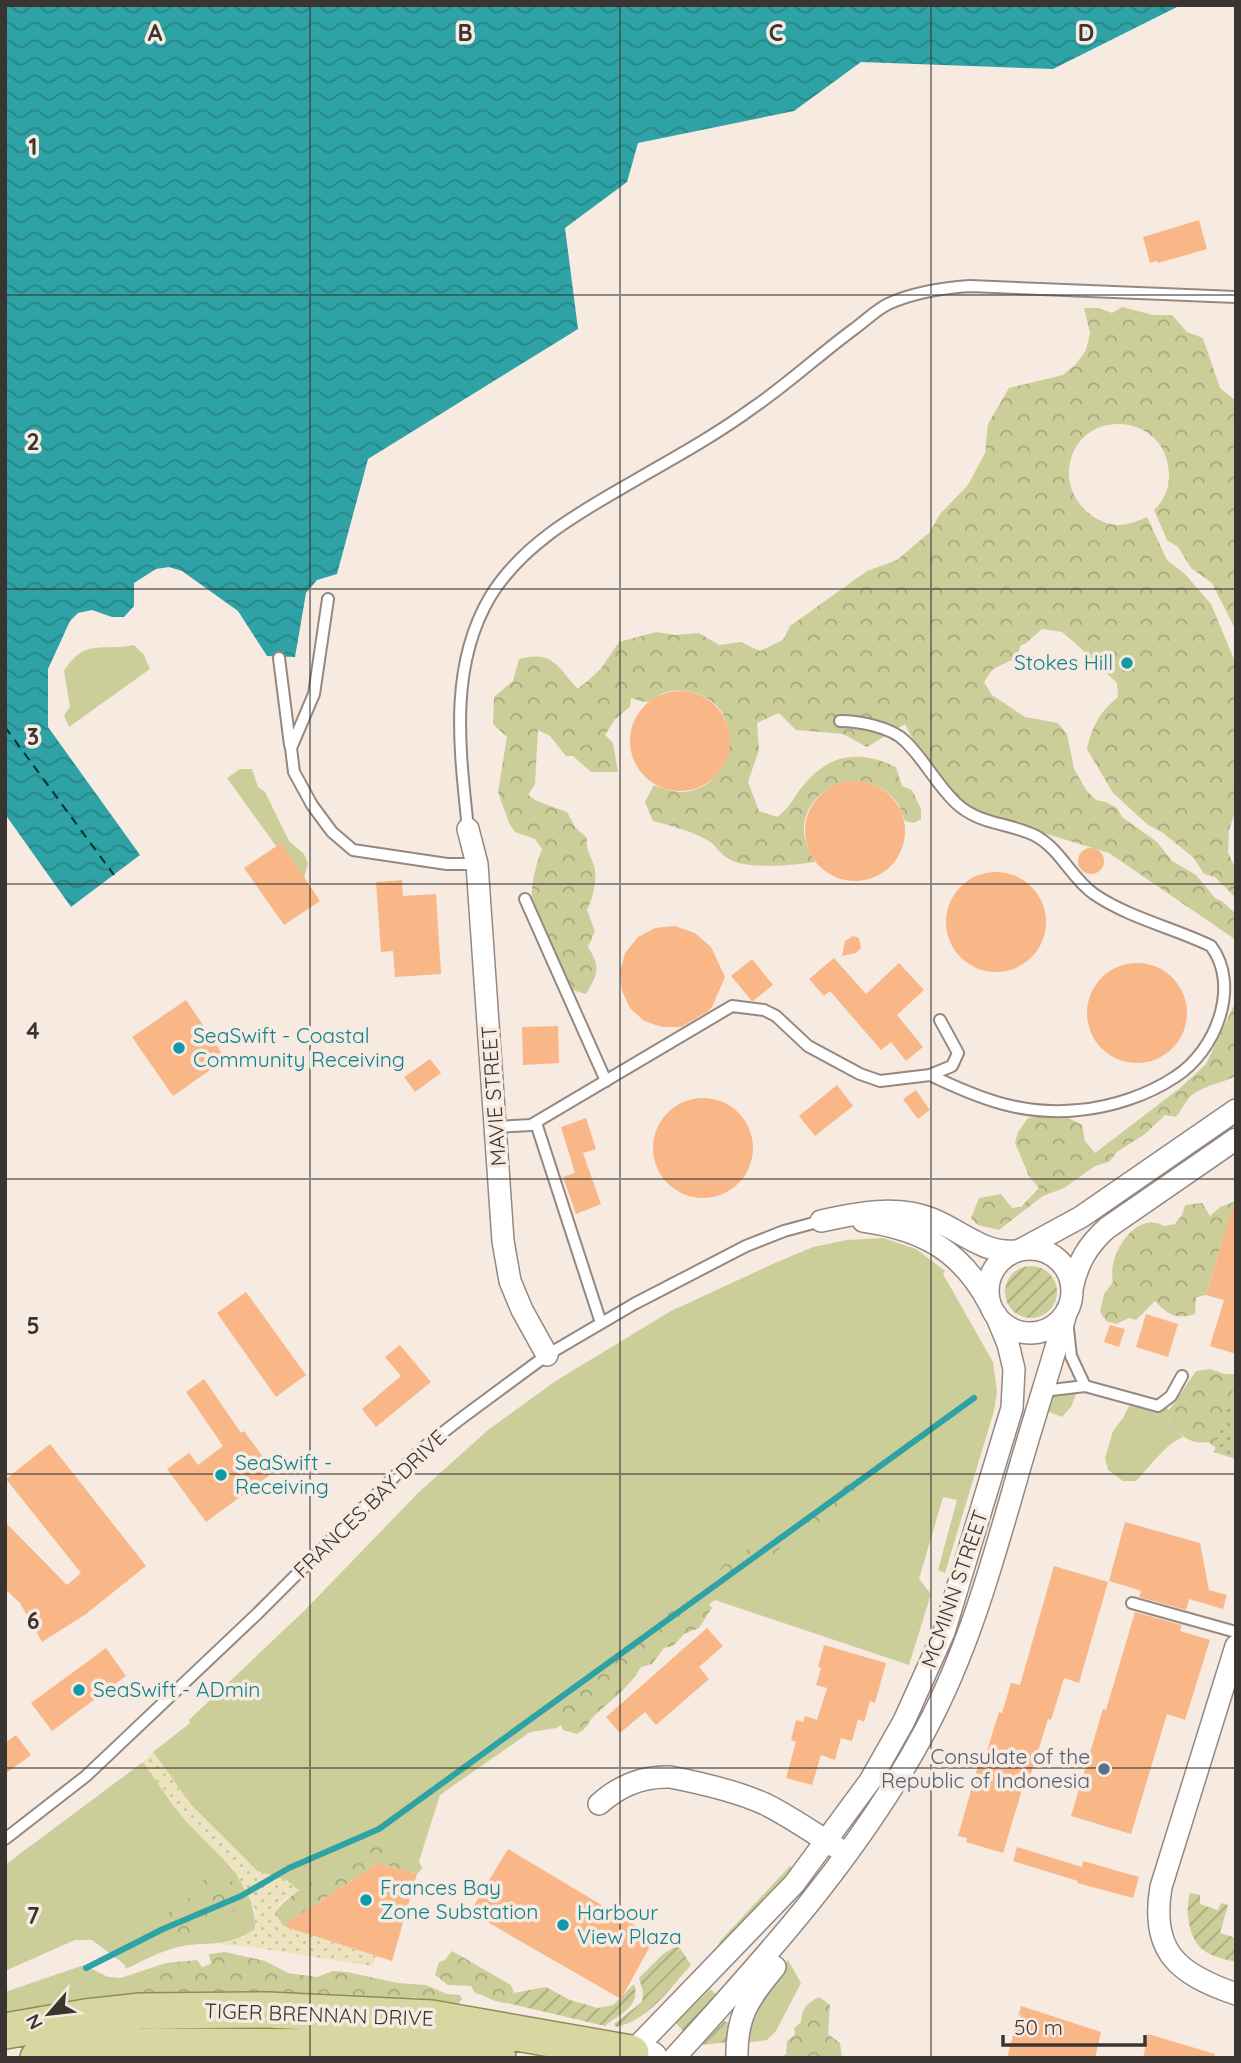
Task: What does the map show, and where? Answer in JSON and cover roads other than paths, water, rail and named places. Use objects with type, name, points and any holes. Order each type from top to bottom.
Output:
[{"type":"main road","name":"TIGER BRENNAN DRIVE","points":[[5,2031],[141,2011],[268,2010],[431,2018],[636,2056]]},
{"type":"main road","name":"TIGER BRENNAN DRIVE","points":[[38,2058],[110,2048],[151,2046],[392,2047],[444,2050],[497,2058]]},
{"type":"street","name":"MAVIE STREET","points":[[468,829],[477,864],[503,1241],[510,1281],[522,1310],[547,1355]]},
{"type":"street","points":[[1018,1250],[1037,1250],[1053,1256],[1067,1273],[1069,1304],[1057,1322],[1048,1328],[1029,1332],[1009,1327],[994,1311],[988,1285],[991,1274],[1003,1258],[1018,1250],[1082,1217],[1236,1110]]},
{"type":"street","name":"MCMINN STREET","points":[[674,2058],[784,1934],[847,1854],[900,1776],[926,1730],[954,1670],[988,1578],[1079,1262],[1095,1239],[1107,1228],[1236,1139]]},
{"type":"street","name":"FRANCES BAY DRIVE","points":[[821,1221],[877,1211],[907,1212],[932,1219],[991,1250],[1018,1250]]},
{"type":"street","name":"FRANCES BAY DRIVE","points":[[821,1221],[866,1222],[905,1230],[926,1238],[965,1267],[994,1311]]},
{"type":"street","name":"MCMINN STREET","points":[[636,2056],[794,1884],[827,1842],[885,1756],[924,1678],[944,1632],[1006,1435],[1012,1408],[1014,1369],[1008,1344],[994,1311]]},
{"type":"street","points":[[1236,1646],[1161,1887],[1158,1918],[1164,1941],[1180,1966],[1206,1984],[1236,1994]]},
{"type":"street","points":[[599,1804],[627,1784],[660,1776],[670,1777],[748,1797],[785,1815],[847,1854]]},
{"type":"street","name":"MCMINN STREET","points":[[737,2058],[738,2027],[744,2008],[815,1917],[847,1854]]},
{"type":"lane","points":[[468,829],[460,756],[460,700],[464,662],[489,598],[507,572],[534,545],[557,528],[702,443],[756,406],[885,305],[914,294],[940,288],[970,286],[1236,297]]},
{"type":"lane","points":[[290,748],[314,694],[328,598]]},
{"type":"lane","points":[[279,659],[293,772],[312,805],[332,831],[353,850],[447,864],[477,864]]},
{"type":"lane","points":[[840,721],[860,721],[904,739],[929,774],[967,812],[979,819],[1033,835],[1051,847],[1093,894],[1110,904],[1212,946],[1220,955],[1230,977],[1227,1011],[1194,1062],[1175,1077],[1122,1102],[1081,1110],[1036,1112],[970,1094],[930,1076]]},
{"type":"lane","points":[[525,899],[606,1081]]},
{"type":"lane","points":[[497,1127],[523,1127],[536,1123],[732,1006],[764,1010],[776,1016],[813,1049],[860,1074],[880,1081],[930,1076],[952,1066],[958,1054],[940,1020]]},
{"type":"lane","points":[[536,1123],[601,1323]]},
{"type":"lane","name":"FRANCES BAY DRIVE","points":[[5,1839],[95,1768],[258,1613],[424,1447],[547,1355],[601,1323],[746,1246],[784,1231],[821,1221]]},
{"type":"lane","points":[[1069,1304],[1070,1356],[1085,1386]]},
{"type":"lane","points":[[1043,1391],[1085,1386],[1158,1406],[1171,1396],[1182,1376]]},
{"type":"lane","points":[[1132,1603],[1236,1632]]},
{"type":"water","points":[[5,5],[1181,5],[1053,69],[861,62],[794,111],[638,143],[627,182],[565,228],[578,329],[368,459],[337,574],[317,580],[306,593],[295,657],[267,656],[238,611],[182,571],[169,567],[156,569],[134,583],[134,606],[124,617],[112,617],[92,610],[78,613],[70,621],[48,669],[48,727],[140,855],[71,907],[5,814]]},
{"type":"waterway","points":[[86,1968],[163,1929],[241,1896],[289,1868],[379,1829],[974,1398]]},
{"type":"place","name":"Stokes Hill","points":[[1127,663]]},
{"type":"place","name":"SeaSwift - Coastal Community Receiving","points":[[179,1048]]},
{"type":"place","name":"SeaSwift - Receiving","points":[[221,1475]]},
{"type":"place","name":"SeaSwift - ADmin","points":[[79,1690]]},
{"type":"place","name":"Consulate of the Republic of Indonesia","points":[[1104,1769]]},
{"type":"place","name":"Frances Bay Zone Substation","points":[[366,1900]]},
{"type":"place","name":"Harbour View Plaza","points":[[563,1925]]}]
